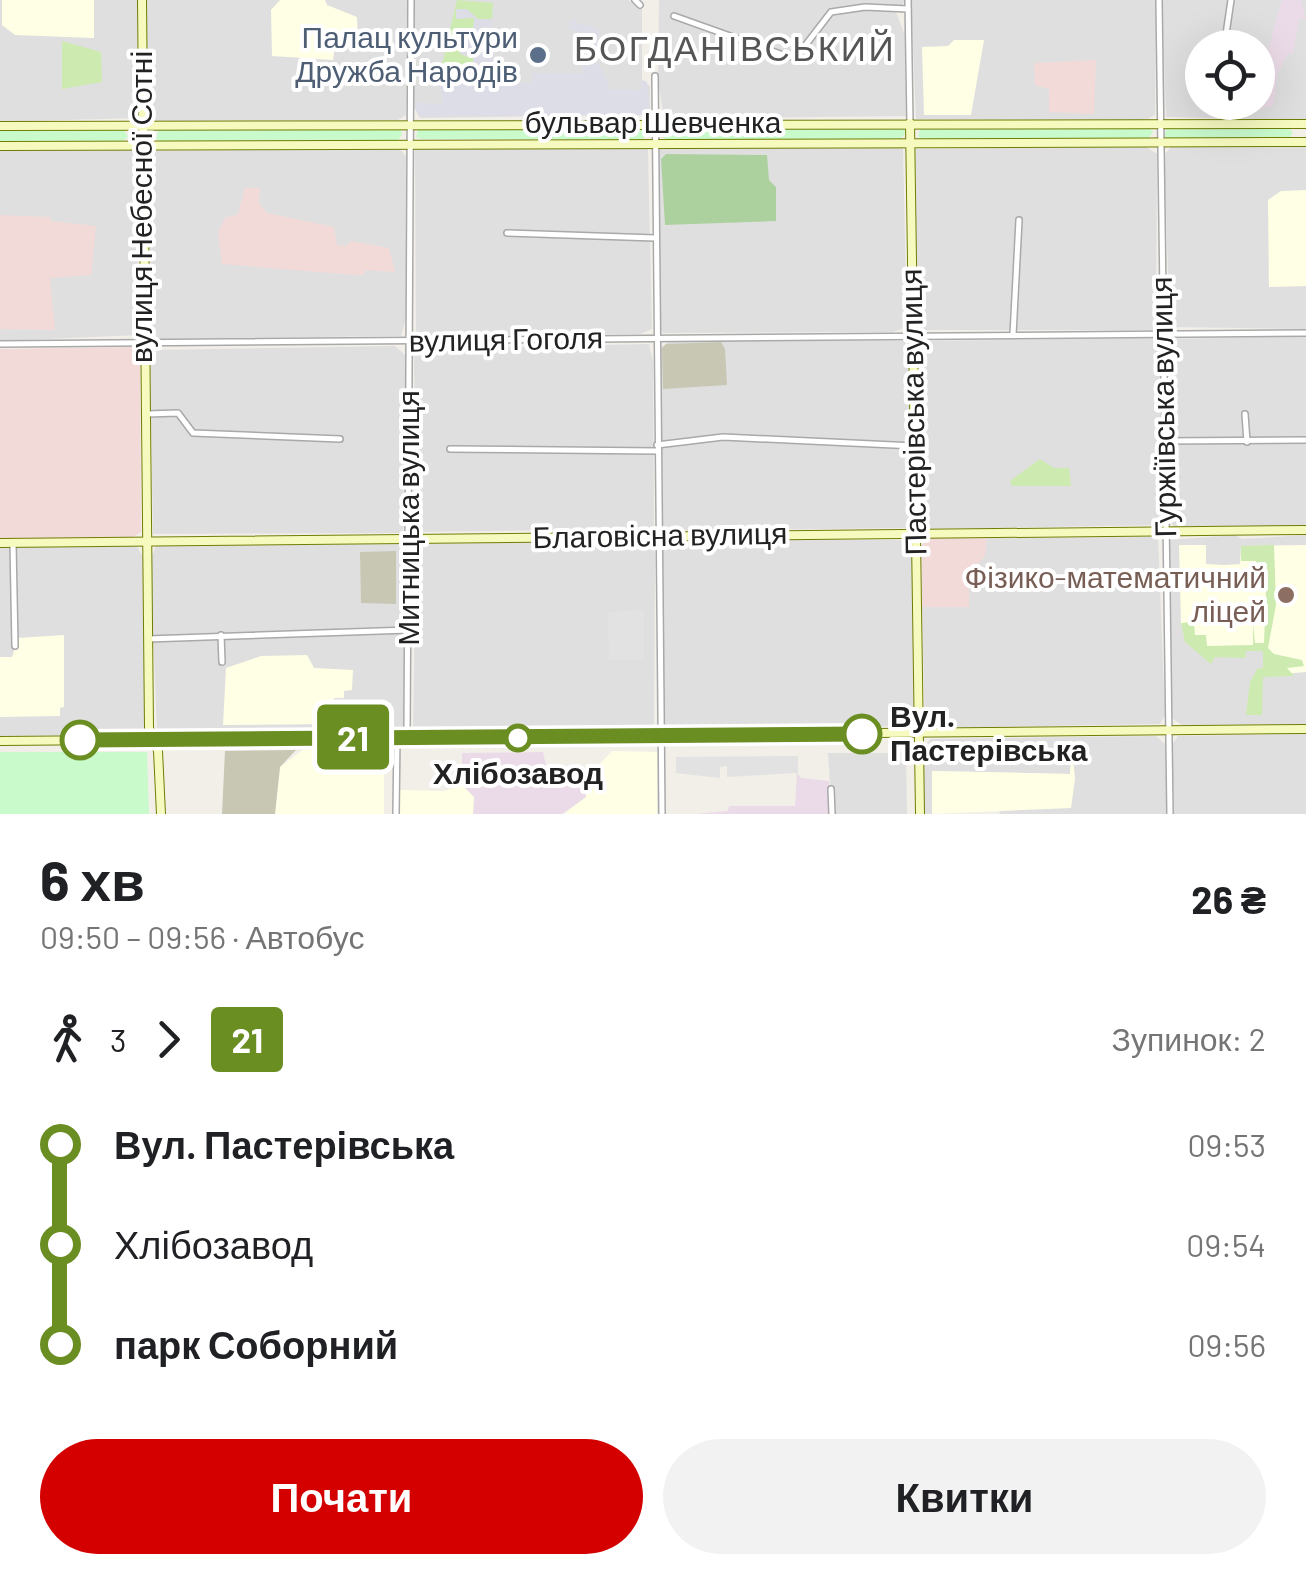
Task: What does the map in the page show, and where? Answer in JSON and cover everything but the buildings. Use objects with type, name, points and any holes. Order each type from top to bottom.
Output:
[{"type":"main road","name":"вулиця Небесної Сотні","points":[[142,0],[148,640],[160,814]]},
{"type":"main road","name":"Пастерівська вулиця","points":[[910,123],[920,814]]},
{"type":"main road","name":"бульвар Шевченка","points":[[0,126],[1306,124]]},
{"type":"main road","name":"бульвар Шевченка","points":[[0,146],[1304,140]]},
{"type":"main road","name":"Благовісна вулиця","points":[[0,543],[1306,530]]},
{"type":"main road","points":[[0,741],[1306,729]]},
{"type":"street","name":"Митницька вулиця","points":[[407,737],[412,0]]},
{"type":"street","name":"Пастерівська вулиця","points":[[908,0],[910,123]]},
{"type":"street","name":"Гуржіївська вулиця","points":[[1159,0],[1170,814]]},
{"type":"street","points":[[1227,30],[1231,0]]},
{"type":"street","points":[[674,16],[790,57],[801,51],[831,12],[865,7],[908,10]]},
{"type":"street","points":[[655,76],[662,814]]},
{"type":"street","points":[[1012,335],[1018,220]]},
{"type":"street","points":[[508,233],[655,238]]},
{"type":"street","name":"вулиця Гоголя","points":[[0,344],[1306,332]]},
{"type":"street","points":[[144,414],[178,413],[194,433],[340,440]]},
{"type":"street","points":[[1244,414],[1248,442]]},
{"type":"street","points":[[450,448],[657,448],[723,436],[915,446]]},
{"type":"street","points":[[1164,441],[1306,440]]},
{"type":"street","points":[[14,543],[15,646]]},
{"type":"street","points":[[148,640],[409,630]]},
{"type":"street","points":[[221,636],[222,662]]},
{"type":"street","points":[[396,814],[397,737]]},
{"type":"street","points":[[831,789],[832,814]]},
{"type":"shaded area","points":[[0,0],[138,0],[136,118],[0,122]]},
{"type":"shaded area","points":[[2,0],[94,0],[94,38],[15,35],[2,25]]},
{"type":"shaded area","points":[[145,0],[407,0],[406,115],[398,120],[151,121],[145,113]]},
{"type":"shaded area","points":[[280,0],[325,0],[327,5],[357,17],[358,44],[335,47],[333,60],[272,56],[271,10]]},
{"type":"shaded area","points":[[414,0],[628,0],[642,9],[642,80],[650,86],[650,115],[420,118],[413,105]]},
{"type":"shaded area","points":[[659,0],[905,0],[902,6],[860,6],[829,11],[799,52],[786,56],[670,15],[789,59],[802,52],[833,15],[858,8],[895,10],[905,35],[906,116],[664,119],[658,81]]},
{"type":"shaded area","points":[[911,0],[1156,0],[1155,115],[1146,120],[916,119]]},
{"type":"shaded area","points":[[1162,0],[1306,0],[1306,120],[1275,119],[1275,30],[1185,30],[1185,117],[1166,117]]},
{"type":"shaded area","points":[[1282,0],[1301,0],[1306,19],[1299,18],[1293,54],[1288,53],[1278,74],[1275,93],[1275,30]]},
{"type":"shaded area","points":[[456,9],[467,9],[478,19],[492,19],[492,26],[480,27],[478,44],[493,45],[493,73],[504,73],[505,83],[532,83],[533,73],[583,73],[583,33],[569,29],[569,23],[574,19],[576,23],[594,26],[599,31],[595,60],[608,80],[608,89],[641,90],[642,80],[647,82],[650,115],[418,116],[415,102],[443,105],[439,74],[429,74],[429,68],[464,70],[473,64],[473,55],[460,54],[460,39],[473,37],[474,18],[456,19]]},
{"type":"shaded area","points":[[954,40],[984,40],[971,115],[924,115],[922,47],[948,46]]},
{"type":"shaded area","points":[[1096,60],[1094,114],[1049,112],[1049,89],[1035,85],[1034,63]]},
{"type":"shaded area","points":[[1145,146],[1157,154],[1156,330],[921,330],[917,320],[915,149]]},
{"type":"shaded area","points":[[1172,146],[1306,146],[1306,329],[1170,327],[1164,155]]},
{"type":"shaded area","points":[[903,147],[907,327],[893,332],[663,333],[659,327],[658,150]]},
{"type":"shaded area","points":[[399,148],[406,156],[406,319],[401,336],[158,339],[149,335],[150,151]]},
{"type":"shaded area","points":[[415,148],[648,149],[652,329],[640,334],[416,336]]},
{"type":"shaded area","points":[[129,149],[138,154],[139,162],[138,335],[0,341],[0,150]]},
{"type":"shaded area","points":[[245,188],[260,188],[259,203],[267,213],[334,227],[337,245],[346,246],[351,241],[389,248],[395,272],[365,270],[364,275],[356,275],[222,264],[218,233],[225,218],[238,214]]},
{"type":"shaded area","points":[[1306,190],[1306,286],[1269,287],[1268,200],[1281,191]]},
{"type":"shaded area","points":[[0,215],[50,217],[51,221],[96,226],[91,275],[50,278],[55,330],[0,329]]},
{"type":"shaded area","points":[[1306,336],[1306,526],[1174,527],[1169,518],[1170,339]]},
{"type":"shaded area","points":[[1155,338],[1160,348],[1160,525],[923,529],[919,341]]},
{"type":"shaded area","points":[[670,341],[904,341],[909,349],[911,528],[663,531],[660,348]]},
{"type":"shaded area","points":[[721,342],[727,385],[663,389],[662,348],[666,344]]},
{"type":"shaded area","points":[[649,344],[653,361],[654,529],[415,532],[414,349]]},
{"type":"shaded area","points":[[395,346],[406,356],[403,533],[153,534],[150,350]]},
{"type":"shaded area","points":[[131,347],[140,358],[141,532],[133,537],[0,539],[0,349]]},
{"type":"shaded area","points":[[1235,535],[1242,539],[1306,535],[1306,724],[1182,725],[1172,718],[1169,540]]},
{"type":"shaded area","points":[[1158,537],[1165,715],[1160,724],[925,728],[922,607],[955,605],[969,573],[984,556],[987,538]]},
{"type":"shaded area","points":[[928,538],[987,538],[985,556],[969,573],[969,607],[922,607],[921,546]]},
{"type":"shaded area","points":[[670,540],[908,540],[912,559],[914,726],[667,729],[663,722],[661,549]]},
{"type":"shaded area","points":[[653,543],[655,550],[654,729],[413,730],[416,544]]},
{"type":"shaded area","points":[[404,544],[404,731],[166,734],[157,730],[150,560],[156,546]]},
{"type":"shaded area","points":[[1179,545],[1206,545],[1206,564],[1224,565],[1240,564],[1241,546],[1306,545],[1306,672],[1263,676],[1263,651],[1206,650],[1181,625]]},
{"type":"shaded area","points":[[0,547],[137,547],[143,557],[145,729],[137,734],[0,736]]},
{"type":"shaded area","points":[[396,551],[396,604],[361,603],[360,552]]},
{"type":"shaded area","points":[[644,610],[644,660],[609,660],[608,612]]},
{"type":"shaded area","points":[[64,635],[64,707],[60,708],[60,716],[0,717],[0,657],[12,657],[18,638]]},
{"type":"shaded area","points":[[307,655],[314,668],[353,670],[352,690],[344,691],[344,698],[334,698],[332,724],[223,725],[226,668],[261,656]]},
{"type":"shaded area","points":[[1306,734],[1306,814],[1174,814],[1172,745],[1178,736]]},
{"type":"shaded area","points":[[1156,736],[1166,745],[1168,814],[999,814],[1001,810],[1050,806],[1072,779],[1073,746],[1070,774],[932,771],[932,814],[924,814],[924,749],[930,739]]},
{"type":"shaded area","points":[[1072,746],[1075,779],[1071,808],[932,814],[932,771],[1070,774]]},
{"type":"shaded area","points":[[384,748],[384,814],[275,814],[280,767],[304,749]]},
{"type":"shaded area","points":[[296,750],[280,767],[275,814],[222,814],[225,751]]},
{"type":"shaded area","points":[[612,751],[657,752],[657,814],[564,814],[586,797],[585,780]]},
{"type":"shaded area","points":[[543,752],[547,770],[562,773],[562,781],[585,780],[586,797],[562,814],[473,814],[474,797],[462,785],[462,753]]},
{"type":"shaded area","points":[[828,753],[906,753],[907,814],[832,814]]},
{"type":"shaded area","points":[[798,756],[798,778],[796,773],[727,777],[727,766],[720,767],[720,778],[676,773],[676,757]]},
{"type":"shaded area","points":[[797,773],[801,778],[829,781],[832,814],[696,814],[728,811],[729,806],[795,806]]},
{"type":"shaded area","points":[[462,785],[474,797],[473,814],[400,814],[400,790],[444,791]]},
{"type":"green space","points":[[457,0],[493,3],[492,19],[477,19],[467,9],[456,10],[456,19],[474,17],[474,39],[460,39],[460,54],[467,57],[473,53],[473,63],[467,69],[441,69]]},
{"type":"green space","points":[[62,41],[101,52],[102,82],[62,89]]},
{"type":"green space","points":[[419,127],[646,127],[648,131],[643,139],[421,139],[416,137]]},
{"type":"green space","points":[[663,127],[904,128],[905,134],[900,139],[665,139],[661,136]]},
{"type":"green space","points":[[921,127],[1148,127],[1153,132],[1148,139],[922,139],[918,136]]},
{"type":"green space","points":[[1167,128],[1288,128],[1293,132],[1289,139],[1168,139],[1164,136]]},
{"type":"green space","points":[[159,129],[401,129],[402,135],[398,140],[161,141],[156,139]]},
{"type":"green space","points":[[0,130],[124,130],[128,137],[121,142],[0,142]]},
{"type":"green space","points":[[666,154],[767,155],[769,180],[776,187],[776,221],[665,225],[661,159]]},
{"type":"green space","points":[[1040,459],[1054,468],[1069,468],[1071,486],[1012,486],[1010,481]]},
{"type":"green space","points":[[1274,545],[1276,605],[1268,648],[1274,654],[1302,660],[1304,666],[1287,668],[1294,676],[1263,677],[1262,715],[1246,715],[1250,682],[1257,669],[1263,668],[1263,651],[1246,651],[1245,658],[1215,657],[1211,664],[1185,642],[1181,623],[1194,622],[1195,635],[1206,635],[1207,646],[1253,645],[1253,623],[1255,643],[1264,643],[1266,588],[1253,579],[1259,575],[1256,561],[1241,561],[1241,546]]},
{"type":"green space","points":[[0,752],[147,752],[149,814],[0,814]]},
{"type":"bus line","name":"21","points":[[80,740],[862,734]]},
{"type":"place","name":"Палац культури Дружба Народів","points":[[538,55]]},
{"type":"place","name":"Фізико-математичний ліцей","points":[[1286,595]]},
{"type":"place","name":"Вул. Пастерівська","points":[[862,734]]},
{"type":"place","name":"Хлібозавод","points":[[518,738]]},
{"type":"district","name":"БОГДАНІВСЬКИЙ","points":[[735,49]]}]
